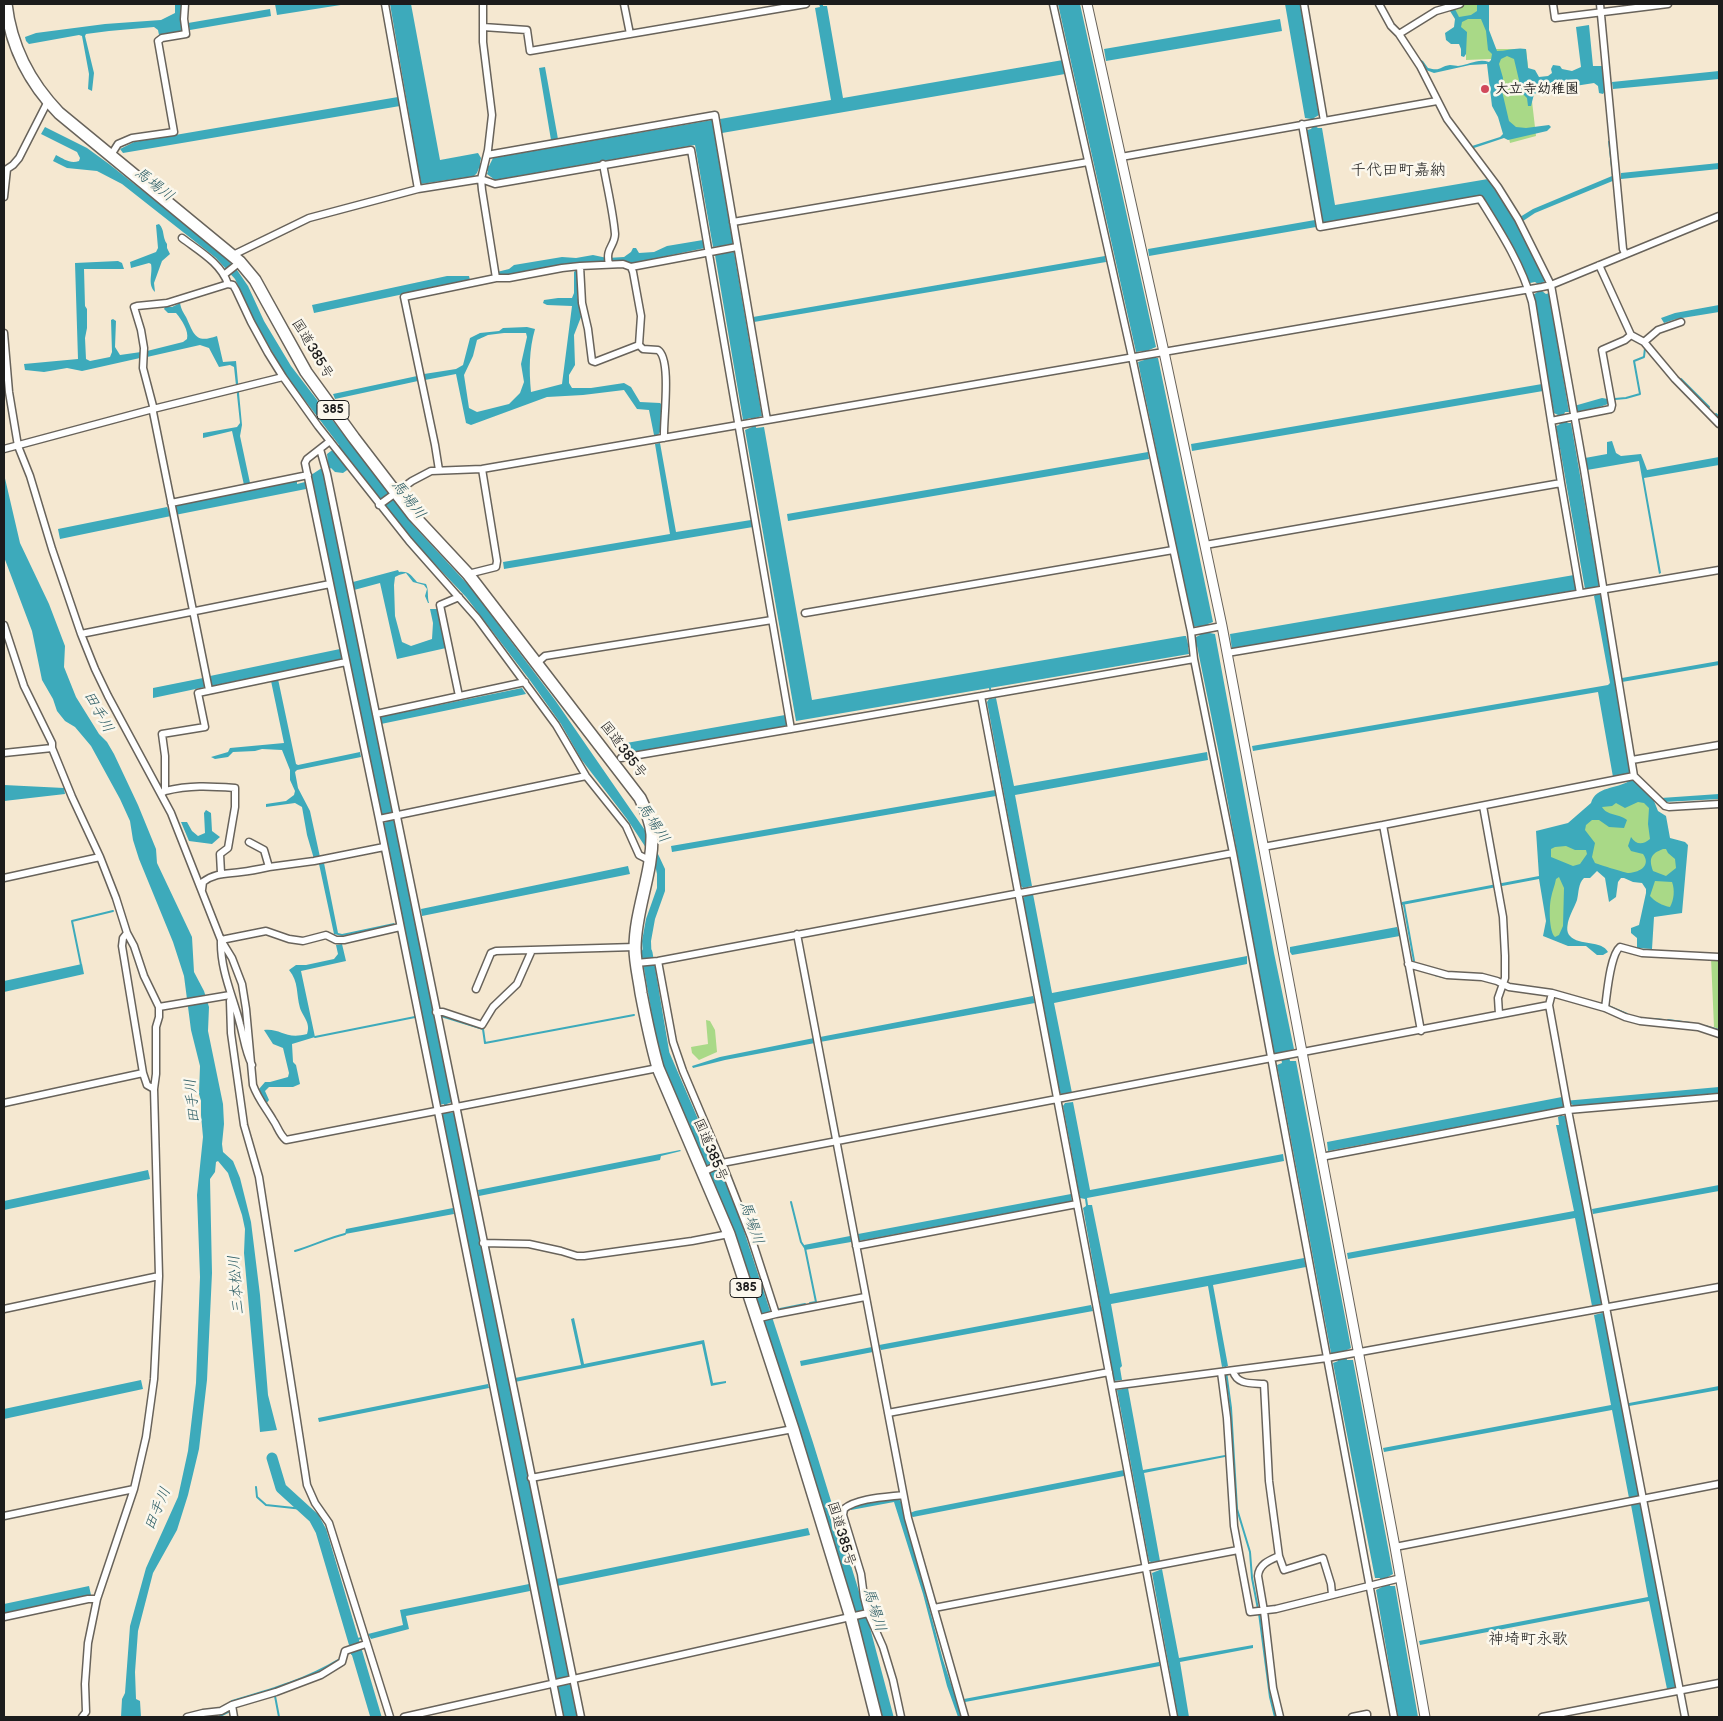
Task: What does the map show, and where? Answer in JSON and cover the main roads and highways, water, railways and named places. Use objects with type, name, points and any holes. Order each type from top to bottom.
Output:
[{"type":"highway","name":"国道385号","points":[[6,4],[18,52],[30,76],[48,101],[59,113],[236,261],[254,280],[306,372],[394,494],[468,574],[640,798],[649,816],[652,834],[637,922],[635,948],[650,1040],[658,1068],[705,1171],[758,1319],[853,1617],[876,1717]]},
{"type":"water","points":[[175,4],[181,4],[182,31],[159,35],[158,30],[154,27],[86,34],[94,73],[92,91],[88,89],[89,74],[82,36],[29,44],[25,37],[36,33],[105,24],[161,20],[175,13]]},
{"type":"water","points":[[275,4],[347,4],[277,15]]},
{"type":"water","points":[[390,4],[411,4],[440,160],[478,153],[481,158],[480,163],[489,166],[493,158],[712,120],[733,244],[725,245],[727,253],[734,252],[762,416],[755,418],[756,428],[764,427],[812,700],[1184,636],[1186,636],[1188,644],[1195,643],[1196,637],[1200,635],[1199,626],[1193,627],[1138,362],[1144,360],[1142,351],[1136,352],[1058,4],[1080,4],[1156,347],[1149,350],[1151,358],[1158,358],[1213,622],[1208,624],[1210,633],[1215,634],[1274,953],[1294,1049],[1288,1052],[1290,1061],[1296,1061],[1351,1348],[1345,1351],[1347,1360],[1353,1360],[1393,1574],[1388,1577],[1390,1586],[1395,1586],[1418,1717],[1398,1717],[1376,1590],[1382,1587],[1380,1578],[1375,1578],[1333,1363],[1338,1361],[1337,1353],[1331,1353],[1277,1065],[1282,1063],[1280,1053],[1274,1053],[1219,754],[1197,646],[1188,647],[1189,654],[796,721],[745,430],[752,427],[751,418],[743,420],[715,255],[722,254],[721,246],[713,247],[695,145],[495,180],[487,174],[488,171],[479,168],[474,176],[421,184]]},
{"type":"water","points":[[819,4],[827,6],[843,98],[1063,60],[1065,74],[722,133],[720,119],[831,100],[815,8],[820,7]]},
{"type":"water","points":[[1285,4],[1300,4],[1319,115],[1314,118],[1315,126],[1322,128],[1335,205],[1488,179],[1516,222],[1546,280],[1541,284],[1542,291],[1546,294],[1549,293],[1569,412],[1565,412],[1564,418],[1568,423],[1571,423],[1631,774],[1613,777],[1598,692],[1253,751],[1252,746],[1608,685],[1610,683],[1594,596],[1596,594],[1595,588],[1585,589],[1556,426],[1561,421],[1560,416],[1554,413],[1533,295],[1539,291],[1538,284],[1535,282],[1530,283],[1508,237],[1481,196],[1323,223],[1307,130],[1313,126],[1311,119],[1305,118]]},
{"type":"water","points":[[1477,4],[1489,4],[1489,30],[1497,51],[1526,49],[1528,68],[1535,70],[1539,77],[1548,76],[1552,73],[1553,65],[1572,71],[1581,67],[1576,27],[1589,25],[1593,66],[1603,66],[1606,89],[1603,94],[1599,93],[1598,86],[1594,83],[1575,86],[1562,83],[1553,86],[1553,91],[1548,95],[1539,92],[1534,94],[1531,106],[1528,106],[1527,98],[1522,93],[1514,59],[1507,56],[1501,59],[1499,64],[1503,78],[1502,91],[1509,121],[1516,127],[1526,128],[1549,125],[1551,127],[1547,131],[1508,140],[1504,138],[1474,148],[1472,146],[1500,137],[1503,134],[1498,117],[1492,106],[1487,64],[1470,65],[1434,73],[1426,70],[1419,59],[1428,68],[1436,69],[1477,61],[1489,62],[1492,54],[1488,50],[1486,31],[1481,19],[1468,19],[1462,22],[1461,27],[1467,32],[1466,54],[1464,57],[1461,56],[1459,44],[1451,44],[1446,40],[1445,33],[1454,27],[1455,19],[1450,11],[1455,9],[1459,17],[1471,15],[1477,11]]},
{"type":"water","points":[[270,9],[271,16],[190,30],[188,23]]},
{"type":"water","points":[[1280,19],[1282,31],[1106,61],[1104,49]]},
{"type":"water","points":[[545,67],[558,139],[551,140],[539,68]]},
{"type":"water","points":[[1719,71],[1719,79],[1613,89],[1612,82]]},
{"type":"water","points":[[398,97],[400,106],[123,153],[120,149],[134,142]]},
{"type":"water","points":[[45,127],[87,148],[109,164],[219,251],[237,270],[248,286],[264,321],[291,366],[413,525],[471,588],[555,700],[651,839],[665,869],[665,891],[655,919],[651,941],[652,968],[644,968],[642,941],[646,919],[657,888],[654,860],[627,819],[581,759],[561,724],[529,679],[466,597],[412,540],[354,465],[343,473],[335,472],[331,468],[323,474],[394,812],[389,813],[390,821],[395,820],[452,1102],[447,1104],[450,1113],[454,1112],[569,1676],[565,1678],[566,1685],[571,1684],[578,1717],[564,1717],[557,1687],[562,1685],[561,1678],[556,1679],[441,1115],[445,1113],[444,1104],[439,1105],[382,823],[387,822],[385,814],[380,815],[311,475],[328,464],[327,454],[339,445],[287,377],[255,322],[235,279],[216,258],[122,184],[97,171],[67,168],[53,161],[56,155],[73,162],[79,161],[80,158],[77,152],[41,134]]},
{"type":"water","points":[[1608,141],[1611,141],[1615,180],[1535,213],[1523,221],[1520,217],[1533,209],[1612,176]]},
{"type":"water","points":[[1719,163],[1719,169],[1621,179],[1621,173]]},
{"type":"water","points":[[1315,220],[1316,227],[1149,256],[1148,249]]},
{"type":"water","points":[[159,224],[170,254],[162,261],[154,283],[155,292],[151,286],[151,264],[131,268],[130,262],[156,252],[158,248],[156,225]]},
{"type":"water","points":[[703,240],[705,248],[629,264],[623,262],[593,262],[563,264],[509,276],[499,276],[497,272],[509,269],[514,265],[562,257],[576,258],[593,255],[607,258],[624,257],[633,248],[636,248],[639,253],[654,252],[667,246]]},
{"type":"water","points":[[1105,256],[1106,262],[754,322],[753,317]]},
{"type":"water","points":[[118,261],[122,263],[124,269],[84,269],[85,306],[87,309],[86,359],[90,361],[110,357],[112,352],[111,320],[113,319],[116,321],[115,347],[120,355],[141,352],[140,358],[82,371],[67,368],[44,372],[25,370],[24,364],[78,359],[75,263]]},
{"type":"water","points":[[578,271],[577,294],[581,317],[574,335],[575,365],[569,375],[569,383],[572,388],[591,388],[624,383],[631,387],[640,402],[660,403],[662,405],[660,432],[658,435],[654,435],[649,410],[637,409],[624,390],[547,397],[471,425],[466,423],[456,374],[425,380],[424,374],[456,369],[463,365],[470,338],[480,333],[499,331],[503,328],[527,327],[535,329],[530,360],[531,392],[562,384],[572,306],[547,305],[543,303],[544,300],[572,298],[574,293],[574,272]],"holes":[[[526,333],[527,337],[521,364],[524,382],[520,393],[509,404],[477,412],[469,408],[464,375],[473,356],[477,340],[488,335]]]},
{"type":"water","points":[[447,276],[469,276],[470,280],[314,313],[312,305]]},
{"type":"water","points":[[180,303],[196,336],[204,339],[217,336],[223,362],[236,361],[242,425],[240,436],[250,483],[244,485],[232,431],[203,438],[203,433],[237,427],[240,423],[234,367],[230,365],[219,367],[209,348],[200,345],[147,357],[147,351],[183,342],[187,339],[183,322],[176,313],[168,313],[164,309],[165,307],[172,307]]},
{"type":"water","points":[[1719,305],[1719,312],[1676,319],[1664,323],[1661,318],[1675,313]]},
{"type":"water","points":[[417,376],[418,381],[335,399],[333,394]]},
{"type":"water","points":[[1542,384],[1543,391],[1192,451],[1191,444]]},
{"type":"water","points":[[1602,398],[1608,399],[1608,404],[1576,413],[1574,406]]},
{"type":"water","points":[[1612,441],[1616,453],[1621,456],[1641,454],[1647,470],[1719,457],[1719,465],[1644,478],[1661,573],[1659,574],[1639,461],[1587,470],[1585,458],[1607,454],[1607,442]]},
{"type":"water","points":[[660,443],[676,532],[751,520],[753,527],[504,569],[503,562],[670,534],[655,444]]},
{"type":"water","points":[[1148,452],[1149,459],[788,521],[787,514]]},
{"type":"water","points":[[4,474],[20,543],[49,604],[65,646],[64,667],[76,697],[114,754],[156,849],[157,863],[192,937],[194,972],[204,991],[209,1007],[208,1031],[223,1104],[223,1152],[233,1161],[240,1178],[251,1222],[260,1295],[268,1395],[277,1430],[260,1432],[244,1253],[245,1229],[228,1173],[218,1161],[216,1162],[215,1172],[210,1179],[212,1273],[207,1380],[199,1449],[177,1530],[153,1573],[138,1631],[135,1672],[136,1699],[140,1701],[141,1717],[121,1717],[122,1699],[125,1693],[130,1626],[146,1568],[178,1497],[188,1451],[196,1383],[200,1277],[197,1195],[203,1137],[199,1094],[200,1066],[191,1030],[184,976],[173,942],[139,859],[130,821],[91,746],[75,727],[65,721],[57,711],[53,699],[42,680],[32,631],[4,557]]},
{"type":"water","points":[[297,480],[297,484],[305,482],[306,489],[175,515],[175,505]]},
{"type":"water","points":[[167,507],[171,516],[60,539],[58,529]]},
{"type":"water","points":[[398,570],[399,572],[408,573],[417,582],[426,584],[427,589],[424,585],[413,582],[406,573],[395,577],[395,616],[402,642],[411,646],[432,639],[433,623],[430,609],[438,609],[446,648],[397,659],[380,583],[354,590],[353,582]]},
{"type":"water","points":[[1574,575],[1576,590],[1232,650],[1230,634]]},
{"type":"water","points":[[427,589],[429,603],[425,596]]},
{"type":"water","points":[[340,649],[342,659],[212,686],[210,676]]},
{"type":"water","points":[[1719,661],[1719,665],[1622,682],[1622,678]]},
{"type":"water","points":[[203,678],[205,687],[153,698],[153,688]]},
{"type":"water","points":[[278,679],[296,764],[360,752],[361,757],[297,770],[295,772],[298,788],[310,811],[320,857],[314,859],[302,807],[295,803],[266,807],[266,804],[286,801],[294,795],[295,791],[290,780],[290,770],[282,750],[262,749],[233,752],[228,757],[215,759],[211,757],[228,752],[230,748],[284,743],[271,681]]},
{"type":"water","points":[[522,688],[526,694],[381,724],[380,717]]},
{"type":"water","points":[[996,698],[1014,786],[1207,752],[1208,760],[1015,795],[1032,886],[1023,888],[1021,886],[987,702],[989,699]]},
{"type":"water","points":[[785,715],[787,726],[622,754],[615,745]]},
{"type":"water","points":[[1634,781],[1654,801],[1658,811],[1666,816],[1670,838],[1685,842],[1688,845],[1682,913],[1654,917],[1652,949],[1637,948],[1637,938],[1631,933],[1631,928],[1639,925],[1646,893],[1642,883],[1621,878],[1618,882],[1616,897],[1609,902],[1605,878],[1597,871],[1590,878],[1584,878],[1581,883],[1567,928],[1570,936],[1574,939],[1605,948],[1608,952],[1603,955],[1597,955],[1586,946],[1568,946],[1543,936],[1546,921],[1539,879],[1402,905],[1402,902],[1539,876],[1536,831],[1568,823],[1591,803],[1597,794]],"holes":[[[1638,802],[1644,803],[1649,808],[1648,824],[1650,839],[1640,843],[1635,842],[1631,837],[1628,846],[1631,851],[1643,854],[1646,861],[1645,865],[1641,869],[1629,873],[1595,863],[1592,857],[1595,843],[1585,830],[1586,825],[1592,820],[1599,820],[1609,827],[1624,828],[1627,820],[1607,812],[1602,807],[1612,806],[1616,803],[1625,808]],[[1566,846],[1575,850],[1586,850],[1587,854],[1580,864],[1573,866],[1551,857],[1551,849]],[[1666,849],[1675,859],[1676,868],[1666,876],[1653,871],[1651,860],[1653,855]],[[1559,877],[1564,888],[1563,926],[1559,935],[1555,937],[1551,925],[1551,898],[1556,879]],[[1655,881],[1672,882],[1674,895],[1670,907],[1650,896]]]},
{"type":"water","points":[[4,785],[64,788],[65,794],[4,801]]},
{"type":"water","points":[[995,790],[996,796],[672,852],[671,846]]},
{"type":"water","points":[[1719,794],[1719,799],[1664,802],[1661,798]]},
{"type":"water","points":[[206,810],[211,813],[212,831],[220,837],[212,844],[189,841],[181,822],[187,822],[192,831],[198,836],[205,833],[204,813]]},
{"type":"water","points":[[324,863],[338,933],[342,934],[394,923],[395,925],[342,936],[334,934],[319,864]]},
{"type":"water","points":[[628,866],[630,874],[422,916],[421,909]]},
{"type":"water","points":[[1033,894],[1052,993],[1247,956],[1247,964],[1054,1003],[1072,1093],[1063,1095],[1060,1093],[1023,898]]},
{"type":"water","points":[[1397,927],[1400,936],[1292,955],[1290,952],[1290,947]]},
{"type":"water","points":[[342,944],[346,961],[301,971],[315,1037],[292,1044],[293,1062],[296,1065],[300,1084],[293,1087],[269,1087],[265,1091],[269,1100],[266,1104],[259,1089],[265,1082],[288,1077],[289,1073],[283,1048],[273,1044],[264,1030],[293,1036],[307,1034],[308,1030],[300,1008],[296,984],[289,970],[296,965],[306,965],[334,959],[338,954],[336,945]]},
{"type":"water","points":[[82,964],[84,974],[4,992],[4,981]]},
{"type":"water","points":[[1033,996],[1035,1003],[820,1042],[820,1037]]},
{"type":"water","points":[[814,1038],[815,1043],[693,1068],[692,1066],[720,1057]]},
{"type":"water","points":[[1719,1087],[1719,1093],[1574,1106],[1570,1103],[1564,1104],[1564,1107],[1561,1108],[1562,1116],[1565,1116],[1601,1305],[1592,1306],[1575,1218],[1348,1259],[1347,1253],[1574,1211],[1556,1125],[1559,1125],[1558,1117],[1560,1116],[1558,1108],[1328,1151],[1327,1142],[1562,1097],[1564,1101]]},
{"type":"water","points":[[1073,1102],[1090,1190],[1283,1154],[1284,1161],[1087,1198],[1088,1205],[1092,1205],[1110,1294],[1304,1258],[1306,1267],[1213,1285],[1228,1366],[1222,1367],[1208,1286],[1111,1304],[1122,1366],[1120,1368],[1122,1380],[1114,1381],[1083,1208],[1086,1206],[1085,1199],[1080,1198],[1063,1106],[1065,1103]]},
{"type":"water","points":[[680,1150],[661,1156],[660,1160],[479,1196],[478,1190]]},
{"type":"water","points":[[148,1170],[150,1179],[4,1210],[4,1201]]},
{"type":"water","points":[[1719,1185],[1719,1191],[1593,1214],[1592,1209]]},
{"type":"water","points":[[1071,1194],[1072,1201],[859,1241],[858,1234]]},
{"type":"water","points":[[453,1208],[454,1214],[345,1234],[346,1229]]},
{"type":"water","points":[[850,1236],[851,1242],[805,1250],[804,1245]]},
{"type":"water","points":[[1091,1305],[1093,1311],[881,1350],[879,1345]]},
{"type":"water","points":[[1605,1314],[1640,1496],[1629,1498],[1612,1410],[1384,1452],[1383,1448],[1611,1405],[1594,1315]]},
{"type":"water","points":[[574,1318],[584,1364],[704,1340],[713,1383],[726,1381],[726,1383],[711,1386],[702,1344],[515,1382],[515,1378],[581,1365],[571,1319]]},
{"type":"water","points":[[872,1347],[873,1352],[801,1366],[800,1361]]},
{"type":"water","points":[[141,1380],[143,1389],[4,1419],[4,1409]]},
{"type":"water","points":[[488,1384],[489,1388],[319,1422],[318,1418]]},
{"type":"water","points":[[1719,1386],[1719,1390],[1629,1406],[1629,1403]]},
{"type":"water","points":[[1128,1388],[1143,1470],[1225,1455],[1225,1457],[1144,1473],[1160,1561],[1149,1561],[1117,1390]]},
{"type":"water","points":[[1124,1470],[1124,1476],[913,1517],[910,1515],[910,1513],[915,1511]]},
{"type":"water","points":[[899,1499],[901,1502],[943,1660],[962,1717],[958,1717],[947,1686],[923,1594],[894,1502],[851,1510],[851,1508],[872,1502]]},
{"type":"water","points":[[1641,1503],[1676,1686],[1674,1688],[1667,1689],[1649,1601],[1420,1645],[1419,1641],[1648,1597],[1631,1505]]},
{"type":"water","points":[[808,1528],[810,1535],[557,1586],[556,1579]]},
{"type":"water","points":[[1162,1569],[1179,1658],[1253,1645],[1253,1648],[1180,1662],[1189,1717],[1178,1717],[1152,1573]]},
{"type":"water","points":[[529,1584],[530,1591],[406,1616],[409,1629],[371,1639],[368,1634],[403,1625],[400,1610]]},
{"type":"water","points":[[89,1586],[91,1595],[4,1614],[4,1604]]},
{"type":"water","points":[[1159,1662],[1160,1666],[965,1702],[964,1699]]},
{"type":"waterway","points":[[1615,399],[1640,394],[1634,361],[1644,357],[1645,348]]},
{"type":"waterway","points":[[1681,379],[1709,407]]},
{"type":"waterway","points":[[1716,414],[1719,417]]},
{"type":"waterway","points":[[990,688],[991,698]]},
{"type":"waterway","points":[[1404,905],[1414,961]]},
{"type":"waterway","points":[[81,965],[72,921],[113,911]]},
{"type":"waterway","name":"馬場川","points":[[647,953],[664,1054],[732,1212],[808,1445],[863,1623],[888,1717]]},
{"type":"waterway","points":[[1435,975],[1447,978]]},
{"type":"waterway","points":[[1608,1006],[1627,1014]]},
{"type":"waterway","points":[[441,1016],[483,1029],[485,1043],[634,1015]]},
{"type":"waterway","points":[[315,1037],[415,1017]]},
{"type":"waterway","points":[[1654,1019],[1663,1020]]},
{"type":"waterway","points":[[1668,1020],[1690,1023]]},
{"type":"waterway","points":[[1705,1026],[1719,1030]]},
{"type":"waterway","points":[[791,1202],[801,1242],[805,1248],[816,1302],[810,1303]]},
{"type":"waterway","points":[[295,1251],[345,1234]]},
{"type":"waterway","points":[[780,1309],[805,1304]]},
{"type":"waterway","points":[[1225,1364],[1231,1408],[1237,1509],[1250,1552],[1252,1578],[1258,1609]]},
{"type":"waterway","name":"三本松川","points":[[272,1458],[281,1488],[314,1518],[321,1531],[376,1717]]},
{"type":"waterway","points":[[256,1487],[257,1497],[266,1505],[303,1509]]},
{"type":"waterway","points":[[1259,1613],[1270,1697],[1275,1717]]},
{"type":"waterway","points":[[353,1640],[362,1638]]},
{"type":"waterway","name":"三本松川","points":[[352,1654],[356,1652]]},
{"type":"waterway","points":[[232,1701],[300,1679],[338,1660]]},
{"type":"waterway","points":[[275,1696],[279,1717]]},
{"type":"waterway","points":[[221,1717],[230,1711]]},
{"type":"place","name":"大立寺幼稚園","points":[[1485,89]]},
{"type":"district","name":"千代田町嘉納","points":[[1398,171]]},
{"type":"district","name":"神埼町永歌","points":[[1528,1640]]},
{"type":"water label","name":"田手川","points":[[98,712]]},
{"type":"water label","name":"田手川","points":[[193,1101]]},
{"type":"water label","name":"田手川","points":[[158,1509]]}]
